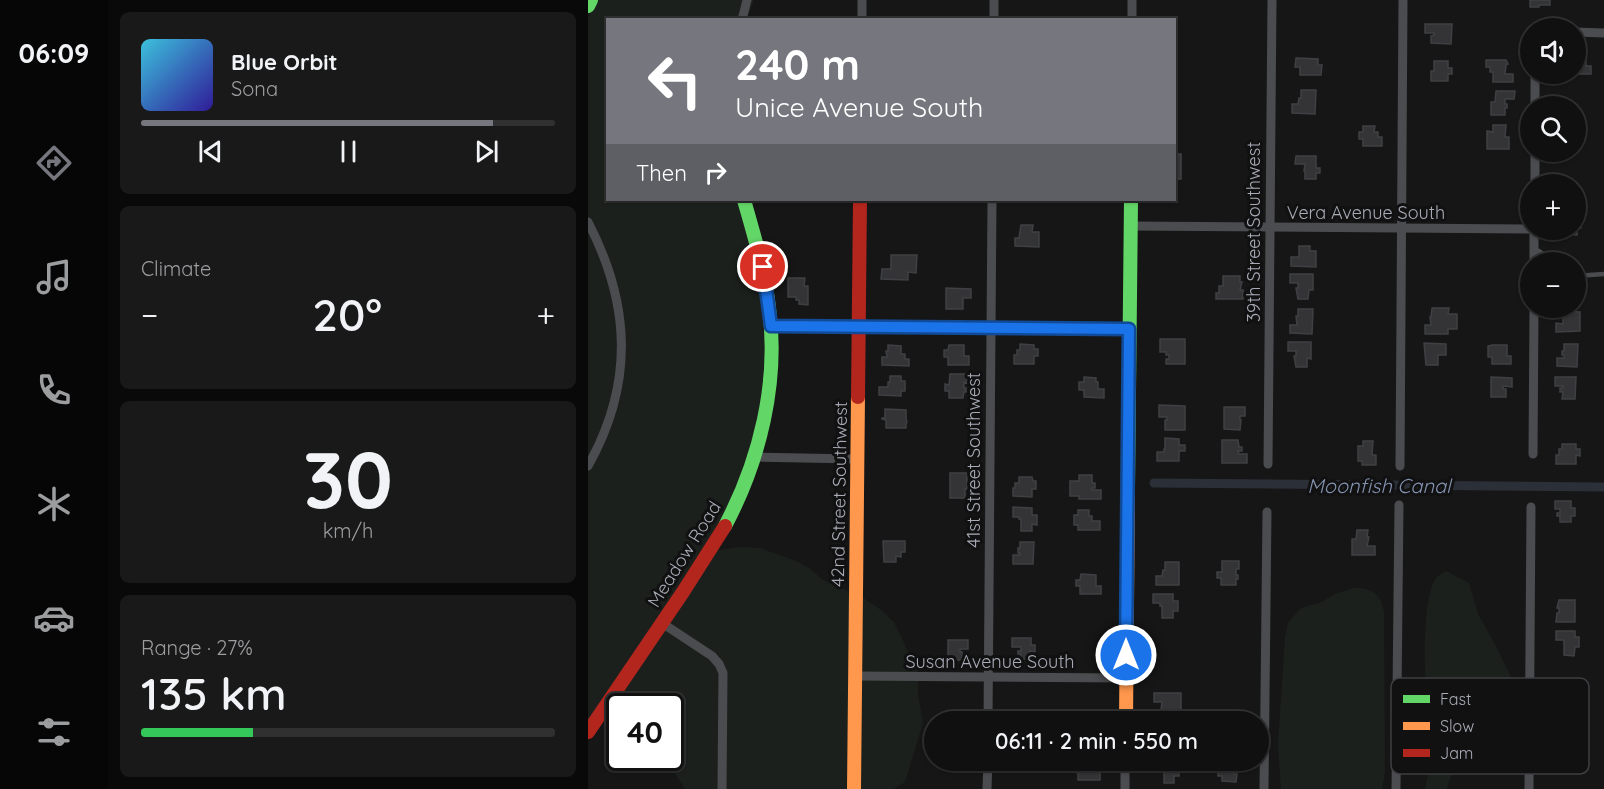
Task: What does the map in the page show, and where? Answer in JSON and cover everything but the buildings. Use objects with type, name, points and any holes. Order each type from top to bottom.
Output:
[{"type":"main road","points":[[588,6],[591,0]]},
{"type":"main road","name":"Meadow Road","points":[[588,732],[726,524],[746,481],[754,457],[768,394],[771,326],[763,267],[744,201]]},
{"type":"main road","name":"42nd Street Southwest","points":[[854,789],[860,201]]},
{"type":"main road","points":[[1126,711],[1131,201]]},
{"type":"street","points":[[742,18],[747,0]]},
{"type":"street","points":[[862,0],[862,18]]},
{"type":"street","points":[[994,0],[994,18]]},
{"type":"street","points":[[1132,0],[1132,18]]},
{"type":"street","name":"39th Street Southwest","points":[[1268,464],[1272,0]]},
{"type":"street","points":[[1400,466],[1403,0]]},
{"type":"street","points":[[1586,32],[1604,33]]},
{"type":"street","name":"41st Street Southwest","points":[[988,711],[992,201]]},
{"type":"street","points":[[588,222],[606,261],[613,283],[619,310],[621,346],[614,405],[602,440],[588,466]]},
{"type":"street","name":"Vera Avenue South","points":[[1130,226],[1520,229]]},
{"type":"street","points":[[1533,240],[1534,249]]},
{"type":"street","points":[[1533,454],[1534,318]]},
{"type":"street","points":[[771,326],[1129,329]]},
{"type":"street","points":[[754,457],[857,459]]},
{"type":"street","points":[[1397,678],[1399,505]]},
{"type":"street","points":[[1530,678],[1531,507]]},
{"type":"street","points":[[1264,789],[1266,512]]},
{"type":"street","points":[[662,622],[712,656],[723,673],[722,789]]},
{"type":"street","name":"Susan Avenue South","points":[[854,676],[1126,678]]},
{"type":"street","points":[[987,771],[987,789]]},
{"type":"street","points":[[1125,771],[1125,789]]},
{"type":"street","points":[[1396,774],[1396,789]]},
{"type":"street","points":[[1529,774],[1529,789]]},
{"type":"lane","points":[[1534,249],[1540,252]]},
{"type":"lane","points":[[1586,275],[1604,274]]},
{"type":"shaded area","points":[[597,0],[754,0],[747,18],[606,18],[606,201],[744,201],[776,306],[775,380],[769,428],[751,477],[716,550],[742,547],[760,548],[796,561],[823,580],[862,597],[881,610],[894,622],[918,673],[918,695],[923,723],[905,782],[894,789],[685,789],[673,771],[684,771],[684,693],[624,693],[621,687],[617,693],[606,693],[606,708],[588,734],[588,17]]},
{"type":"shaded area","points":[[1446,571],[1469,583],[1478,614],[1511,678],[1425,678],[1428,601],[1432,586],[1438,576]]},
{"type":"shaded area","points":[[1354,588],[1366,589],[1375,593],[1381,601],[1384,612],[1385,772],[1382,789],[1281,789],[1278,745],[1285,637],[1288,623],[1301,608]]},
{"type":"shaded area","points":[[1428,774],[1453,774],[1447,789],[1425,789]]},
{"type":"waterway","name":"Moonfish Canal","points":[[1154,483],[1604,487]]},
{"type":"traffic: fast","points":[[588,6],[591,0]]},
{"type":"traffic: fast","points":[[725,526],[757,448],[769,392],[771,364],[767,294],[759,253],[744,201]]},
{"type":"traffic: fast","points":[[1128,489],[1131,201]]},
{"type":"traffic: slow","points":[[854,789],[858,397]]},
{"type":"traffic: slow","points":[[1126,711],[1128,489]]},
{"type":"traffic: jam","points":[[858,397],[860,201]]},
{"type":"traffic: jam","points":[[588,732],[725,526]]},
{"type":"route","points":[[763,267],[771,326],[1129,329],[1126,655]]}]
